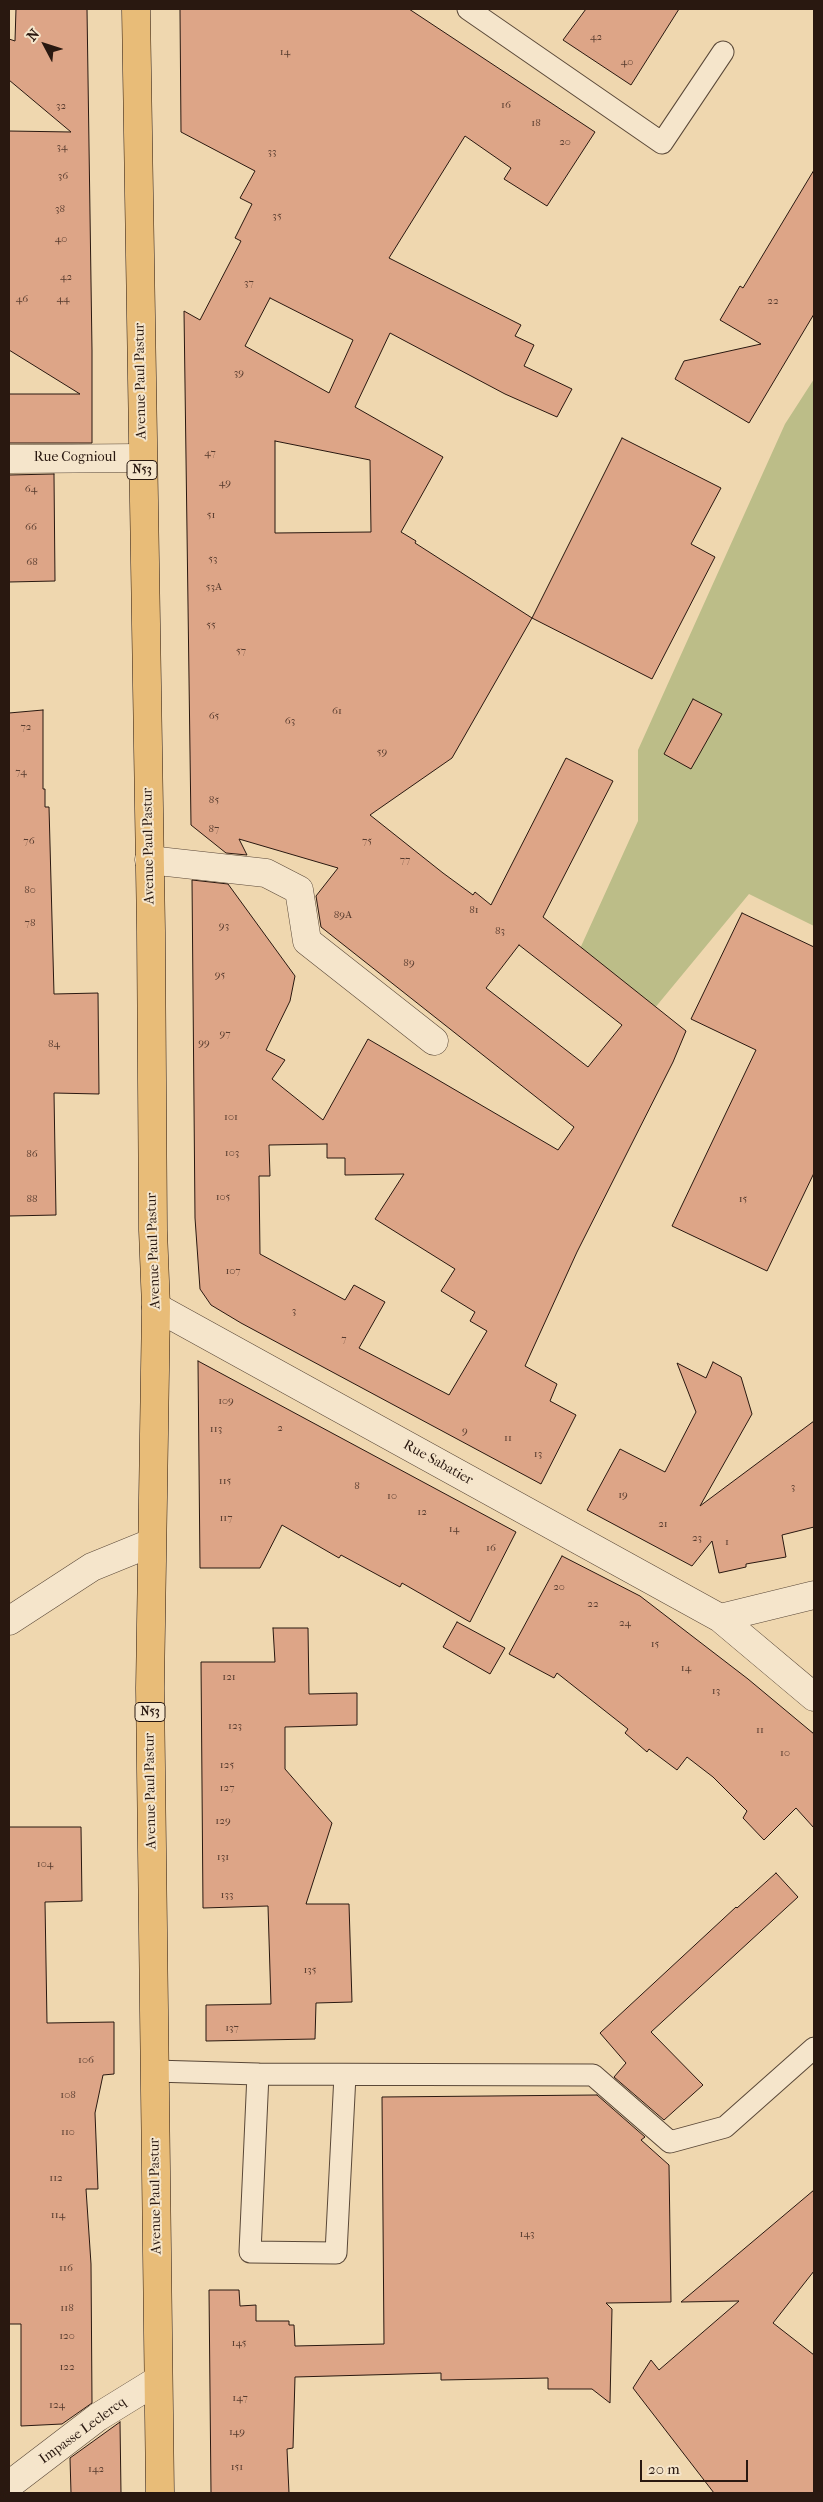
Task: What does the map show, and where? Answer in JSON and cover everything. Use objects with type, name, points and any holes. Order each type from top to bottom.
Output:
[{"type":"main road","name":"Avenue Paul Pastur","points":[[136,9],[153,1230],[156,1307],[150,1688],[160,2493]]},
{"type":"street","name":"Rue Cognioul","points":[[9,459],[142,458]]},
{"type":"street","points":[[148,860],[266,873],[299,890],[307,941],[434,1041]]},
{"type":"street","name":"Rue Sabatier","points":[[156,1307],[720,1618],[814,1696]]},
{"type":"street","points":[[9,1621],[92,1567],[152,1544]]},
{"type":"street","points":[[720,1618],[814,1596]]},
{"type":"street","name":"Impasse Leclercq","points":[[9,2485],[98,2417],[158,2380]]},
{"type":"lane","points":[[468,9],[662,143],[723,52]]},
{"type":"lane","points":[[154,2072],[345,2075],[593,2075],[670,2142],[725,2127],[814,2048]]},
{"type":"lane","points":[[258,2074],[250,2252],[336,2253],[345,2075]]},
{"type":"green space","points":[[814,379],[814,926],[749,894],[654,1009],[578,953],[638,821],[638,750],[785,424]]},
{"type":"building","points":[[16,9],[87,9],[92,443],[9,443],[9,394],[80,394],[9,350],[9,131],[71,132],[9,80],[9,39],[15,41]]},
{"type":"building","points":[[180,9],[409,9],[595,132],[547,206],[504,179],[511,168],[465,136],[389,258],[521,325],[515,336],[534,345],[524,366],[572,389],[557,417],[505,394],[390,333],[355,407],[443,457],[401,532],[416,541],[415,543],[532,618],[452,758],[370,815],[443,873],[473,895],[475,892],[491,905],[566,758],[613,781],[543,917],[686,1031],[673,1062],[577,1252],[525,1366],[557,1384],[550,1401],[576,1415],[541,1484],[241,1323],[211,1305],[200,1289],[195,1218],[192,880],[228,884],[295,976],[290,1001],[266,1050],[285,1060],[272,1079],[323,1120],[368,1039],[558,1150],[574,1127],[321,927],[316,896],[338,868],[239,839],[247,855],[226,853],[191,825],[184,311],[200,320],[241,241],[235,238],[252,204],[240,198],[255,171],[181,132]],"holes":[[[270,298],[353,340],[329,393],[245,346]],[[275,441],[370,460],[371,532],[275,533]],[[519,945],[622,1025],[588,1067],[486,988]],[[327,1144],[327,1158],[345,1158],[345,1175],[404,1174],[375,1219],[455,1269],[441,1291],[475,1312],[470,1321],[487,1331],[449,1395],[359,1348],[385,1302],[354,1285],[345,1300],[260,1254],[259,1176],[270,1176],[269,1145]]]},
{"type":"building","points":[[586,9],[679,9],[631,85],[563,40]]},
{"type":"building","points":[[814,170],[814,314],[749,423],[675,379],[684,361],[761,344],[720,320],[740,286],[743,288]]},
{"type":"building","points":[[622,438],[721,488],[691,544],[715,557],[652,679],[532,618]]},
{"type":"building","points":[[54,474],[55,581],[9,582],[9,475]]},
{"type":"building","points":[[693,699],[722,714],[691,769],[664,754]]},
{"type":"building","points":[[43,710],[43,789],[45,789],[45,807],[49,807],[54,994],[98,993],[99,1094],[54,1093],[56,1215],[9,1216],[9,713]]},
{"type":"building","points":[[742,913],[814,947],[814,1173],[767,1271],[672,1226],[756,1050],[691,1019]]},
{"type":"building","points":[[198,1361],[516,1532],[470,1622],[402,1583],[400,1587],[341,1555],[339,1558],[282,1525],[260,1568],[200,1568]]},
{"type":"building","points":[[713,1362],[741,1377],[752,1414],[700,1506],[814,1421],[814,1527],[782,1535],[786,1557],[746,1564],[746,1567],[719,1573],[712,1541],[692,1566],[587,1510],[620,1449],[665,1472],[696,1412],[677,1363],[706,1378]]},
{"type":"building","points":[[562,1556],[640,1596],[748,1679],[814,1734],[814,1828],[796,1808],[764,1840],[743,1818],[747,1811],[713,1777],[687,1757],[677,1770],[649,1749],[647,1752],[625,1733],[628,1729],[557,1673],[554,1678],[509,1654]]},
{"type":"building","points":[[457,1622],[505,1648],[490,1674],[443,1647]]},
{"type":"building","points":[[273,1628],[308,1628],[309,1694],[357,1693],[357,1725],[285,1727],[285,1769],[332,1823],[306,1904],[349,1904],[352,2002],[316,2003],[315,2039],[206,2041],[206,2005],[271,2004],[268,1906],[203,1908],[201,1662],[275,1662]]},
{"type":"building","points":[[9,1827],[81,1827],[82,1901],[45,1902],[47,2023],[114,2022],[114,2074],[103,2075],[95,2113],[98,2189],[86,2189],[91,2264],[92,2403],[62,2424],[21,2426],[21,2324],[9,2324]]},
{"type":"building","points":[[776,1873],[798,1897],[651,2032],[703,2085],[664,2120],[614,2077],[626,2063],[600,2033],[736,1907]]},
{"type":"building","points":[[597,2095],[645,2137],[641,2140],[669,2165],[671,2302],[606,2303],[612,2309],[610,2403],[592,2389],[548,2389],[548,2378],[441,2380],[441,2373],[295,2377],[293,2448],[287,2449],[289,2493],[211,2493],[209,2290],[239,2290],[240,2306],[256,2305],[256,2321],[289,2321],[289,2325],[294,2325],[295,2346],[384,2344],[382,2097]]},
{"type":"building","points":[[814,2190],[814,2271],[773,2323],[814,2355],[814,2493],[714,2493],[633,2388],[651,2360],[659,2370],[739,2301],[681,2302]]},
{"type":"building","points":[[120,2422],[121,2493],[71,2493],[70,2458]]}]
